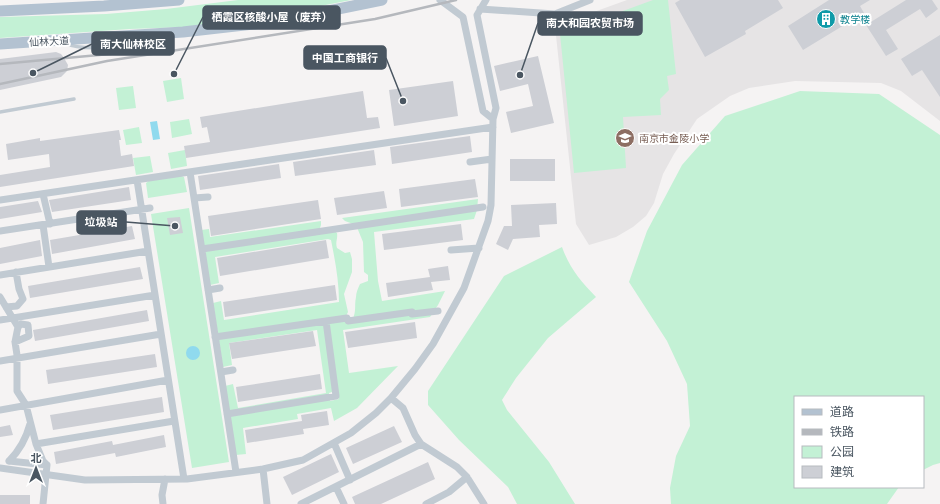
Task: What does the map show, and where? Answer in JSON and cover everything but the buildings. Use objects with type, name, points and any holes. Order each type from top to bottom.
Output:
[{"type":"main road","points":[[0,11],[104,3],[179,0]]},
{"type":"main road","name":"仙林大道","points":[[0,44],[183,32],[279,21],[382,0]]},
{"type":"street","points":[[440,0],[463,17],[483,111],[493,119]]},
{"type":"street","points":[[0,468],[85,480],[184,479],[264,469],[303,460],[351,434],[391,398],[433,344],[464,288],[488,221],[491,205],[493,119],[496,108],[477,15],[486,0]]},
{"type":"street","points":[[480,9],[555,14],[590,0]]},
{"type":"street","points":[[0,200],[493,127]]},
{"type":"street","points":[[470,162],[492,159]]},
{"type":"street","points":[[190,172],[236,472]]},
{"type":"street","points":[[137,180],[184,479]]},
{"type":"street","points":[[43,194],[49,267]]},
{"type":"street","points":[[194,198],[208,197]]},
{"type":"street","points":[[202,249],[483,207]]},
{"type":"street","points":[[0,231],[150,208]]},
{"type":"street","points":[[451,250],[479,248]]},
{"type":"street","points":[[0,275],[148,251]]},
{"type":"street","points":[[0,320],[23,299],[16,272]]},
{"type":"street","points":[[208,290],[220,288]]},
{"type":"street","points":[[7,312],[155,295]]},
{"type":"street","points":[[0,297],[7,312],[18,327],[15,342],[17,358],[17,391],[26,406],[36,444],[43,461],[47,465],[43,504]]},
{"type":"street","points":[[215,337],[347,318],[348,321],[412,312],[412,314],[438,311]]},
{"type":"street","points":[[227,414],[336,396],[326,321]]},
{"type":"street","points":[[15,342],[29,336],[28,325],[21,324],[18,327]]},
{"type":"street","points":[[0,361],[161,334]]},
{"type":"street","points":[[220,372],[233,370]]},
{"type":"street","points":[[0,410],[168,380]]},
{"type":"street","points":[[391,398],[403,408],[415,435],[421,444],[457,467],[467,477],[484,504]]},
{"type":"street","points":[[36,444],[174,421]]},
{"type":"street","points":[[30,422],[27,436],[22,446],[9,461],[47,465]]},
{"type":"street","points":[[334,443],[350,480]]},
{"type":"street","points":[[301,504],[421,444]]},
{"type":"street","points":[[264,469],[267,504]]},
{"type":"street","points":[[426,504],[449,492],[467,477]]},
{"type":"street","points":[[163,504],[162,495],[165,479]]},
{"type":"street","points":[[336,486],[344,504]]},
{"type":"lane","points":[[0,112],[74,99]]},
{"type":"shaded area","name":"南京市金陵小学","points":[[627,0],[940,0],[940,121],[901,91],[881,83],[795,81],[749,88],[730,96],[697,119],[663,174],[654,203],[646,216],[633,227],[616,237],[589,245],[576,224],[555,26]]},
{"type":"green space","points":[[238,0],[351,0],[275,15],[187,27],[130,29],[0,38],[0,17],[106,14],[166,9]]},
{"type":"green space","points":[[653,0],[668,0],[676,74],[667,76],[669,90],[660,99],[661,115],[623,117],[626,168],[574,173],[560,34]]},
{"type":"green space","points":[[181,78],[184,99],[167,102],[163,81]]},
{"type":"green space","points":[[133,86],[136,108],[119,110],[116,88]]},
{"type":"green space","points":[[800,91],[879,94],[940,135],[940,463],[924,470],[924,396],[794,396],[794,488],[898,488],[887,504],[671,504],[670,488],[676,456],[690,426],[687,384],[667,341],[629,282],[647,231],[682,165],[725,116]]},
{"type":"green space","points":[[189,119],[192,134],[172,138],[170,122]]},
{"type":"green space","points":[[139,127],[142,143],[126,145],[123,130]]},
{"type":"green space","points":[[185,150],[187,166],[171,169],[168,153]]},
{"type":"green space","points":[[150,156],[153,172],[136,175],[133,158]]},
{"type":"green space","points":[[179,175],[184,177],[187,192],[148,198],[146,183],[150,180]]},
{"type":"green space","points":[[478,199],[474,219],[374,232],[378,281],[382,301],[445,291],[430,317],[343,330],[349,373],[398,366],[357,408],[334,421],[331,408],[297,414],[298,419],[243,428],[246,454],[236,455],[225,386],[233,384],[238,408],[326,393],[317,330],[229,343],[232,365],[223,367],[213,303],[221,301],[224,320],[339,302],[336,271],[331,240],[328,239],[215,257],[219,283],[210,285],[201,230],[209,229],[210,237],[321,221],[319,231],[332,229],[337,233],[337,248],[345,253],[350,252],[352,259],[352,272],[344,294],[348,312],[345,318],[352,321],[357,290],[360,284],[368,281],[368,275],[364,272],[363,242],[356,225],[345,221],[342,218]],"holes":[[[336,376],[339,399],[330,401],[329,393],[332,392]]]},
{"type":"green space","points":[[189,208],[229,462],[192,468],[151,214]]},
{"type":"green space","points":[[562,247],[568,262],[576,274],[596,297],[548,338],[516,378],[502,400],[507,410],[549,462],[575,504],[517,504],[508,487],[459,440],[428,405],[428,391],[504,276]]},
{"type":"water","points":[[157,121],[160,139],[153,140],[150,122]]},
{"type":"water","points":[[190,346],[196,346],[200,350],[200,356],[196,360],[190,360],[186,356],[186,350]]},
{"type":"railway","points":[[0,84],[107,61],[375,19],[456,0]]},
{"type":"railway","points":[[0,64],[132,52]]},
{"type":"place","name":"教学楼","points":[[826,19]]},
{"type":"place","name":"南大仙林校区","points":[[33,73]]},
{"type":"place","name":"栖霞区核酸小屋（废弃）","points":[[174,74]]},
{"type":"place","name":"南大和园农贸市场","points":[[520,75]]},
{"type":"place","name":"中国工商银行","points":[[403,101]]},
{"type":"place","name":"南京市金陵小学","points":[[625,138]]},
{"type":"place","name":"垃圾站","points":[[175,226]]}]
